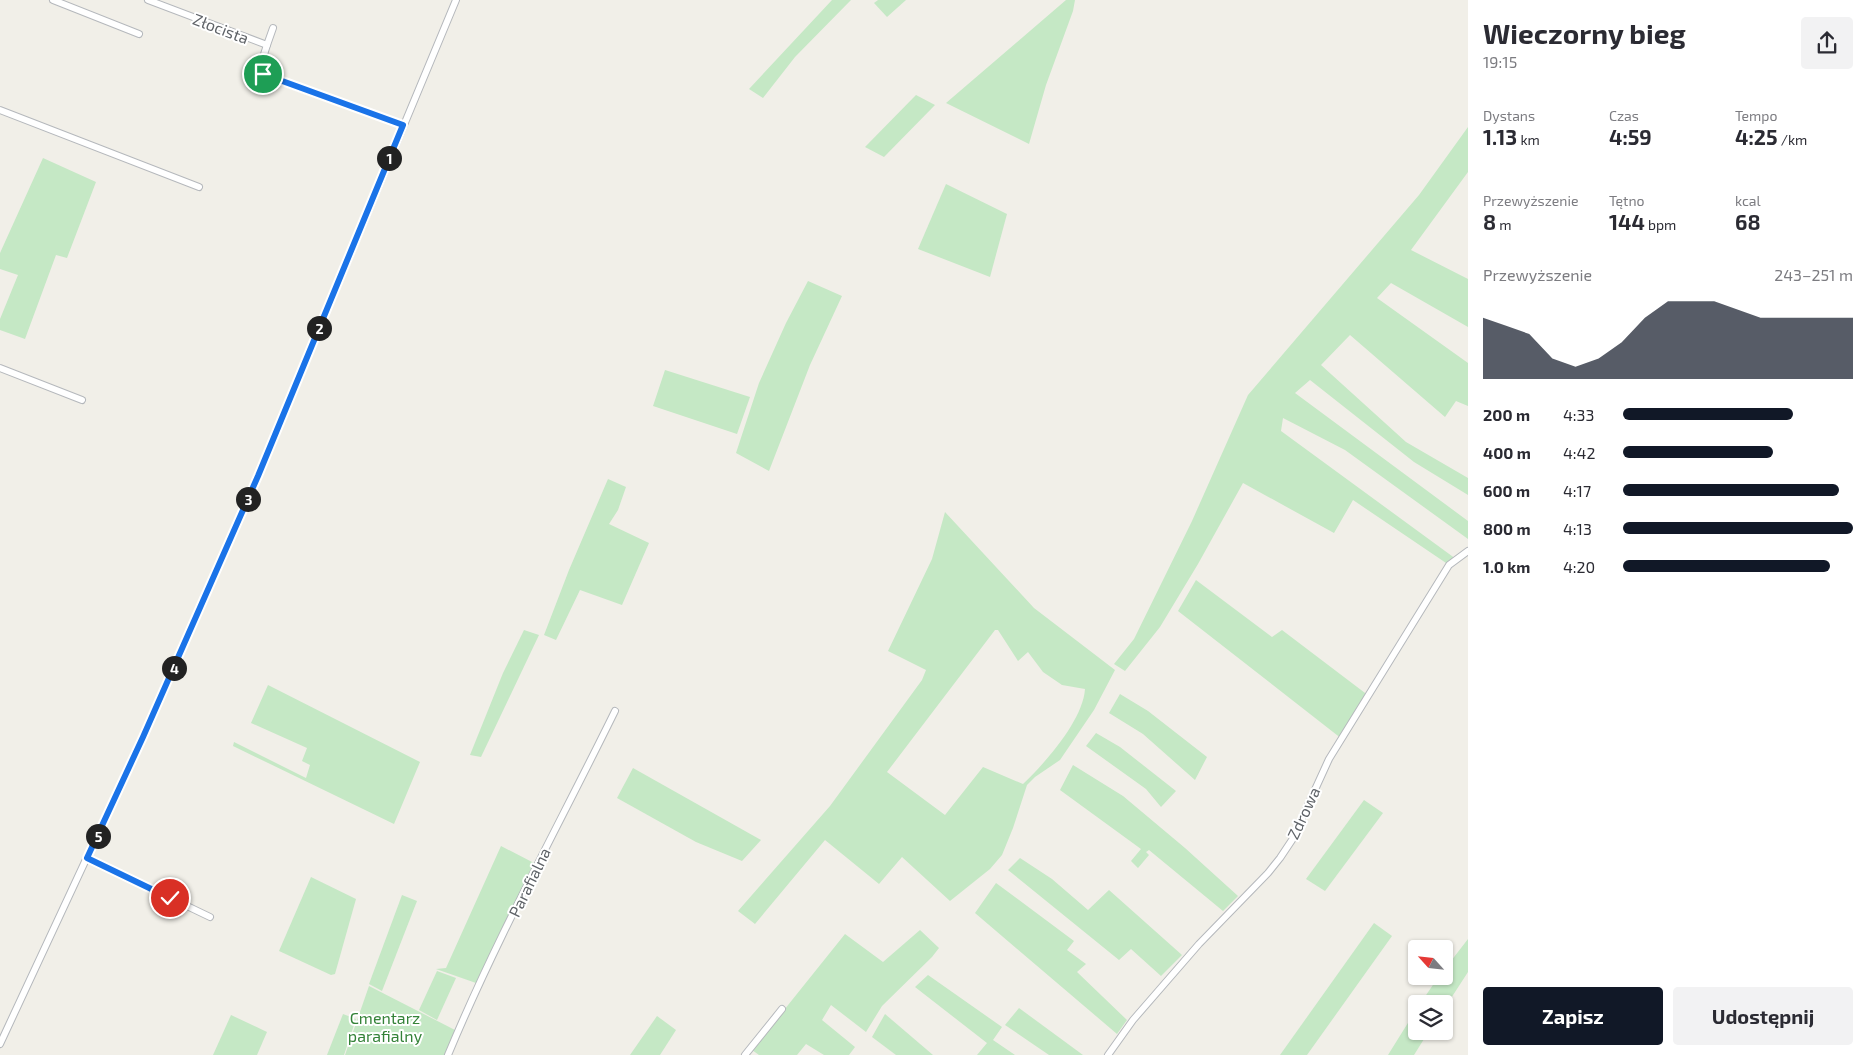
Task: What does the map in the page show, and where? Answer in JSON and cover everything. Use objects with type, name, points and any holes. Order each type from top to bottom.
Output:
[{"type":"street","points":[[53,0],[139,34]]},
{"type":"street","name":"Złocista","points":[[148,0],[267,45],[258,73],[402,127]]},
{"type":"street","points":[[0,1044],[162,696],[258,476],[456,0]]},
{"type":"street","points":[[267,45],[273,28]]},
{"type":"street","points":[[0,110],[199,187]]},
{"type":"street","points":[[0,368],[82,400]]},
{"type":"street","name":"Zdrowa","points":[[1108,1055],[1133,1020],[1199,944],[1268,874],[1280,858],[1292,840],[1329,759],[1449,565],[1468,551]]},
{"type":"street","name":"Parafialna","points":[[448,1055],[536,866],[615,711]]},
{"type":"street","points":[[87,858],[210,918]]},
{"type":"street","points":[[745,1055],[782,1009]]},
{"type":"green space","points":[[832,0],[851,0],[795,57],[763,98],[749,89]]},
{"type":"green space","points":[[878,0],[906,0],[887,17],[874,3]]},
{"type":"green space","points":[[1066,0],[1075,0],[1073,11],[1046,85],[1029,144],[946,103]]},
{"type":"green space","points":[[916,95],[935,105],[884,157],[865,147]]},
{"type":"green space","points":[[1468,127],[1468,172],[1411,250],[1468,279],[1468,327],[1391,283],[1377,298],[1468,363],[1468,406],[1456,401],[1445,417],[1350,335],[1321,365],[1406,442],[1468,478],[1468,495],[1414,462],[1310,380],[1295,393],[1468,521],[1468,539],[1345,450],[1283,418],[1281,431],[1456,559],[1449,565],[1353,500],[1334,533],[1243,483],[1160,627],[1125,671],[1114,664],[1134,639],[1192,521],[1248,395],[1419,195]]},
{"type":"green space","points":[[43,158],[96,182],[67,258],[56,255],[25,339],[0,330],[0,319],[18,275],[0,269],[0,253]]},
{"type":"green space","points":[[946,184],[1007,214],[990,277],[918,249]]},
{"type":"green space","points":[[808,281],[842,296],[810,365],[769,471],[736,453],[759,383],[786,323]]},
{"type":"green space","points":[[665,370],[750,397],[737,434],[653,406]]},
{"type":"green space","points":[[608,479],[626,487],[618,510],[609,524],[649,543],[622,605],[580,590],[556,640],[544,635],[569,570]]},
{"type":"green space","points":[[945,512],[1034,608],[1115,670],[1094,710],[1060,760],[1035,777],[1027,785],[1002,855],[990,869],[950,901],[902,857],[879,884],[825,840],[755,924],[738,911],[830,806],[922,680],[926,670],[888,651],[932,559]],"holes":[[[995,630],[998,630],[1018,661],[1028,652],[1043,672],[1062,685],[1085,689],[1083,701],[1078,714],[1062,740],[1023,784],[983,767],[945,815],[887,772]]]},
{"type":"green space","points":[[1196,580],[1272,637],[1282,630],[1369,696],[1342,739],[1178,611]]},
{"type":"green space","points":[[524,630],[539,635],[481,757],[470,755],[503,673]]},
{"type":"green space","points":[[268,685],[420,762],[394,824],[233,746],[234,742],[306,778],[310,765],[302,761],[307,748],[251,723]]},
{"type":"green space","points":[[1120,694],[1148,711],[1207,757],[1195,780],[1143,734],[1109,713]]},
{"type":"green space","points":[[1096,733],[1120,747],[1176,791],[1161,807],[1146,789],[1086,746]]},
{"type":"green space","points":[[1073,765],[1123,796],[1238,896],[1223,911],[1149,850],[1146,852],[1149,855],[1138,868],[1131,861],[1141,849],[1060,790]]},
{"type":"green space","points":[[633,768],[761,840],[742,861],[696,842],[617,798]]},
{"type":"green space","points":[[1364,800],[1383,813],[1325,891],[1306,879]]},
{"type":"green space","points":[[501,846],[534,863],[476,983],[436,969],[446,968]]},
{"type":"green space","points":[[1020,858],[1052,879],[1088,910],[1109,890],[1182,955],[1161,976],[1131,949],[1119,960],[1008,870]]},
{"type":"green space","points":[[311,877],[356,899],[335,974],[331,975],[279,951]]},
{"type":"green space","points":[[996,883],[1074,941],[1067,950],[1086,964],[1077,972],[1127,1020],[1117,1034],[975,913]]},
{"type":"green space","points":[[402,895],[417,901],[382,991],[369,984]]},
{"type":"green space","points":[[1374,923],[1392,936],[1307,1055],[1280,1055]]},
{"type":"green space","points":[[920,930],[939,948],[882,1006],[866,1032],[831,1005],[822,1020],[855,1047],[849,1055],[824,1055],[806,1044],[797,1055],[759,1055],[752,1050],[845,934],[883,962]]},
{"type":"green space","points":[[1468,939],[1468,972],[1453,995],[1426,995],[1433,985],[1453,985],[1453,958]]},
{"type":"green space","points":[[437,971],[456,978],[437,1020],[419,1010]]},
{"type":"green space","points":[[928,975],[1002,1027],[993,1040],[1015,1055],[977,1055],[987,1043],[915,987]]},
{"type":"green space","name":"Cmentarz parafialny","points":[[369,986],[455,1030],[445,1055],[345,1055]]},
{"type":"green space","points":[[1019,1008],[1083,1055],[1049,1055],[1005,1025]]},
{"type":"green space","points":[[343,1014],[356,1019],[344,1055],[327,1055]]},
{"type":"green space","points":[[885,1014],[933,1055],[896,1055],[872,1037]]},
{"type":"green space","points":[[231,1015],[267,1032],[257,1055],[213,1055]]},
{"type":"green space","points":[[657,1016],[676,1030],[660,1055],[630,1055]]},
{"type":"green space","points":[[1408,1023],[1408,1040],[1423,1040],[1414,1055],[1388,1055]]},
{"type":"route","points":[[170,898],[87,858],[143,737],[258,476],[403,125],[263,74]]}]
